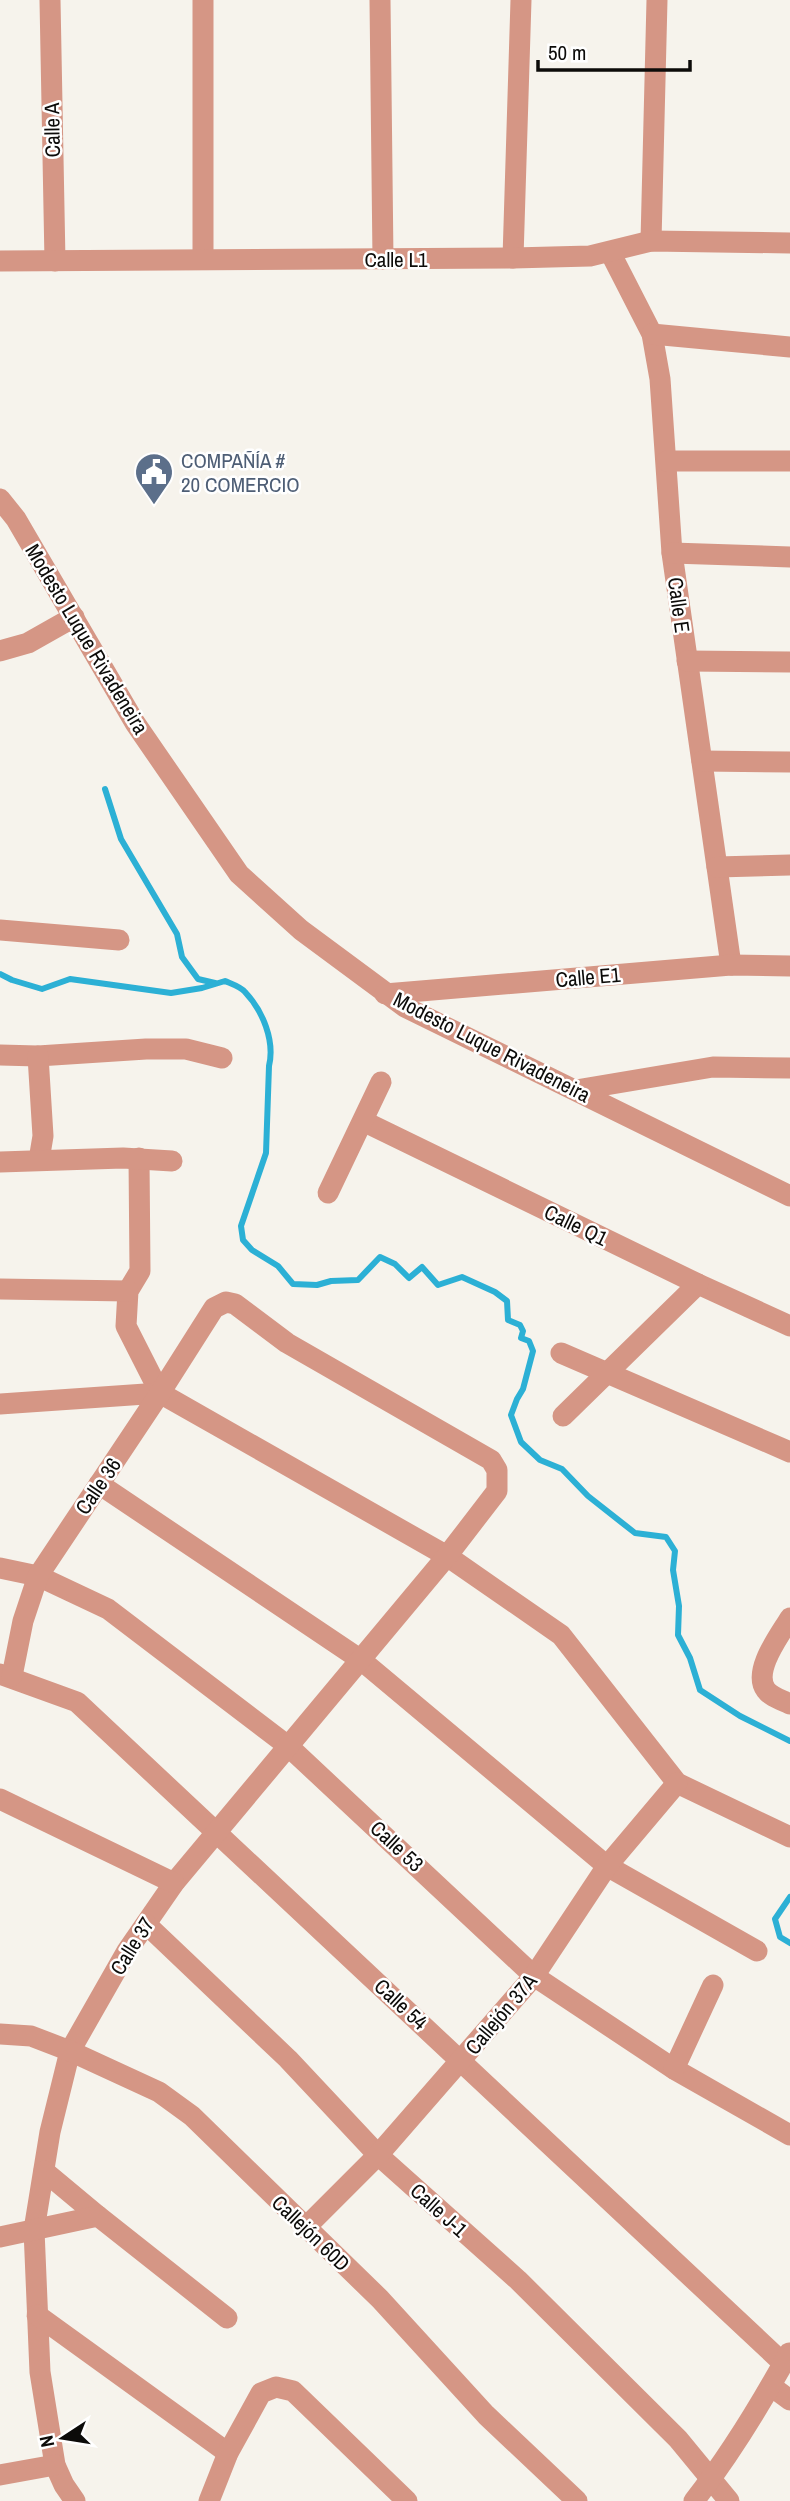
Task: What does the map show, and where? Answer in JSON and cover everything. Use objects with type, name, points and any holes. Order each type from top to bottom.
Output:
[{"type":"street","name":"Calle A","points":[[50,0],[55,261]]},
{"type":"street","points":[[203,259],[204,0]]},
{"type":"street","points":[[380,0],[383,259]]},
{"type":"street","points":[[513,258],[521,0]]},
{"type":"street","points":[[651,241],[657,0]]},
{"type":"street","name":"Calle L1","points":[[0,261],[513,258],[590,256],[651,241],[790,243]]},
{"type":"street","name":"Calle E","points":[[610,252],[652,334],[660,379],[672,553],[731,965]]},
{"type":"street","points":[[652,334],[790,346]]},
{"type":"street","points":[[667,461],[790,461]]},
{"type":"street","name":"Modesto Luque Rivadeneira","points":[[0,499],[8,525],[74,617],[135,723],[239,874],[300,930],[405,1007],[790,1196]]},
{"type":"street","points":[[672,553],[790,557]]},
{"type":"street","points":[[0,651],[28,643],[74,617]]},
{"type":"street","points":[[687,661],[790,662]]},
{"type":"street","points":[[702,761],[790,762]]},
{"type":"street","points":[[717,867],[790,865]]},
{"type":"street","points":[[0,930],[119,940]]},
{"type":"street","name":"Calle E1","points":[[385,994],[731,965],[790,967]]},
{"type":"street","points":[[0,1055],[38,1056],[186,1049],[222,1058]]},
{"type":"street","points":[[38,1056],[43,1136],[39,1160]]},
{"type":"street","points":[[576,1090],[713,1067],[790,1068]]},
{"type":"street","points":[[328,1193],[381,1082]]},
{"type":"street","name":"Calle Q1","points":[[363,1121],[790,1326]]},
{"type":"street","points":[[139,1158],[140,1271],[128,1291],[127,1326],[160,1394]]},
{"type":"street","points":[[0,1162],[139,1158],[172,1161]]},
{"type":"street","points":[[563,1416],[698,1284]]},
{"type":"street","points":[[0,1289],[128,1291]]},
{"type":"street","name":"Calle 36","points":[[6,1675],[38,1576],[214,1308],[226,1302],[235,1304],[287,1343],[491,1460],[497,1470],[497,1491]]},
{"type":"street","points":[[561,1353],[790,1452]]},
{"type":"street","points":[[0,1404],[160,1394],[447,1556],[561,1635],[677,1783],[790,1837]]},
{"type":"street","points":[[99,1484],[361,1660],[607,1866],[757,1951]]},
{"type":"street","name":"Calle 37","points":[[75,2501],[64,2486],[55,2465],[40,2372],[34,2230],[50,2132],[70,2051],[127,1951],[174,1883],[447,1556],[497,1491]]},
{"type":"street","name":"Calle 53","points":[[0,1568],[38,1576],[108,1609],[288,1746],[534,1976],[674,2069],[790,2135]]},
{"type":"street","points":[[790,1618],[762,1668],[763,1686],[768,1693],[790,1704]]},
{"type":"street","name":"Calle 54","points":[[6,1675],[77,1702],[462,2061],[787,2357]]},
{"type":"street","name":"Callejón 37A","points":[[305,2228],[377,2155],[534,1976],[607,1866],[677,1783]]},
{"type":"street","points":[[0,1799],[174,1883]]},
{"type":"street","name":"Calle J-1","points":[[146,1924],[288,2059],[377,2155],[518,2280],[678,2439],[729,2501]]},
{"type":"street","points":[[674,2069],[713,1985]]},
{"type":"street","name":"Callejón 60D","points":[[0,2034],[31,2036],[70,2051],[159,2092],[192,2116],[380,2299],[486,2415],[577,2501]]},
{"type":"street","points":[[44,2171],[227,2318]]},
{"type":"street","points":[[0,2237],[98,2216]]},
{"type":"street","points":[[37,2315],[228,2453]]},
{"type":"street","points":[[694,2501],[771,2386],[787,2357]]},
{"type":"street","points":[[771,2386],[790,2400]]},
{"type":"street","points":[[215,2498],[228,2453],[261,2393],[276,2387],[292,2391],[407,2501]]},
{"type":"street","points":[[0,2475],[55,2465]]},
{"type":"waterway","points":[[105,789],[121,839],[177,934],[182,957],[198,979],[215,983]]},
{"type":"waterway","points":[[0,974],[42,989],[70,979],[171,993],[225,981],[243,990],[262,1017],[270,1047],[266,1153],[241,1226],[243,1240],[252,1250],[278,1266],[293,1284],[317,1285],[331,1281],[358,1280],[380,1257],[395,1264],[409,1278],[422,1267],[438,1285],[462,1277],[495,1292],[507,1301],[508,1320],[520,1325],[523,1331],[521,1338],[529,1341],[533,1351],[523,1389],[511,1415],[521,1442],[540,1460],[562,1469],[588,1496],[635,1533],[666,1537],[675,1551],[673,1570],[679,1606],[678,1635],[690,1658],[700,1690],[740,1716],[790,1741]]},
{"type":"waterway","points":[[790,1897],[775,1919],[780,1937],[790,1943]]},
{"type":"place","name":"COMPAÑÍA # 20 COMERCIO","points":[[154,506]]}]
